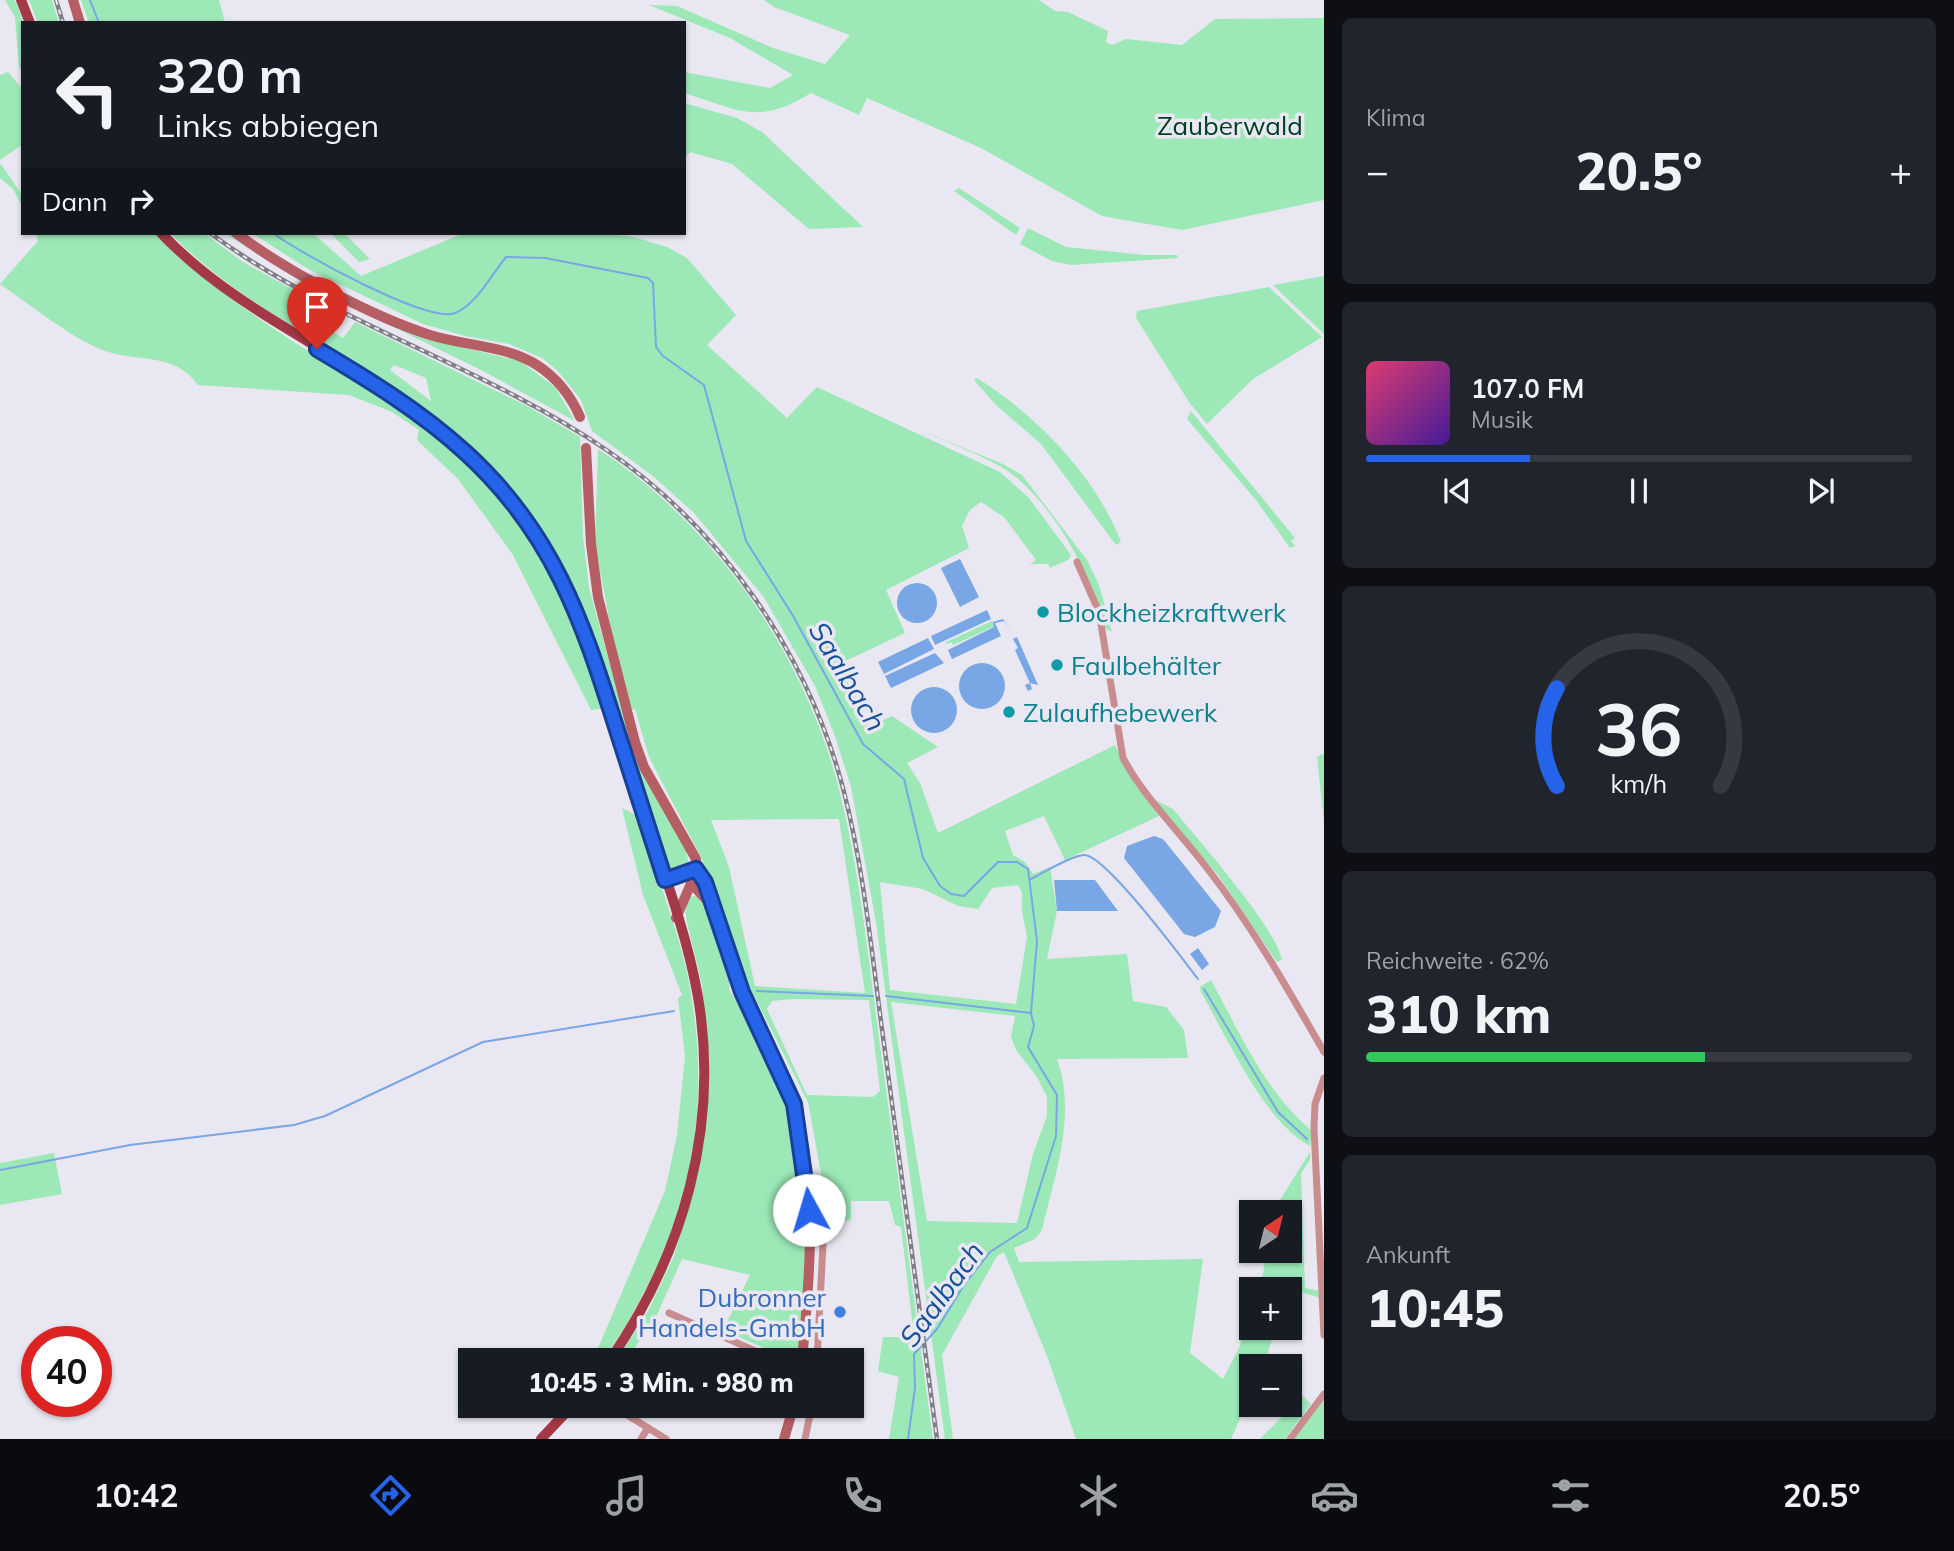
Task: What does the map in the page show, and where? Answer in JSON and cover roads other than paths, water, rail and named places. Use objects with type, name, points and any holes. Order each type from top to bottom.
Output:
[{"type":"main road","points":[[21,0],[29,21]]},
{"type":"main road","points":[[73,0],[79,21]]},
{"type":"main road","points":[[163,235],[240,301],[396,397],[433,424],[467,454],[525,520],[565,582],[585,631],[669,892],[689,958],[701,1026],[703,1084],[695,1165],[686,1209],[668,1259],[647,1303],[618,1348]]},
{"type":"main road","points":[[239,235],[304,276],[401,323],[460,343],[518,355],[551,375],[574,403],[580,417]]},
{"type":"main road","points":[[586,448],[598,597],[632,729],[644,767],[695,853],[696,869],[676,918]]},
{"type":"main road","points":[[665,880],[696,869]]},
{"type":"main road","points":[[696,869],[712,894],[742,992],[794,1104],[809,1210],[808,1301],[803,1348]]},
{"type":"main road","points":[[669,892],[691,883]]},
{"type":"main road","points":[[691,883],[718,915]]},
{"type":"main road","points":[[541,1439],[561,1418]]},
{"type":"main road","points":[[784,1439],[790,1418]]},
{"type":"street","points":[[1077,562],[1099,612],[1123,758],[1141,788],[1207,867],[1262,944],[1324,1052]]},
{"type":"street","points":[[1324,1078],[1315,1104],[1314,1128],[1324,1335]]},
{"type":"street","points":[[818,1348],[825,1206]]},
{"type":"street","points":[[669,1312],[749,1348]]},
{"type":"street","points":[[1290,1439],[1324,1394]]},
{"type":"street","points":[[632,1418],[666,1439]]},
{"type":"street","points":[[805,1439],[809,1418]]},
{"type":"street","points":[[642,1439],[648,1428]]},
{"type":"water","points":[[960,559],[979,597],[960,607],[941,568]]},
{"type":"water","points":[[917,583],[925,584],[931,589],[936,595],[936,611],[931,617],[925,622],[917,623],[909,622],[903,617],[898,611],[897,603],[898,595],[903,589],[909,584]]},
{"type":"water","points":[[987,610],[991,619],[935,645],[931,636]]},
{"type":"water","points":[[1003,619],[1012,631],[1004,621],[995,623],[1001,636],[952,659],[948,650],[994,627],[993,622]]},
{"type":"water","points":[[1017,637],[1038,685],[1030,683],[1015,650],[1018,648],[1013,639]]},
{"type":"water","points":[[928,638],[934,649],[884,674],[878,662]]},
{"type":"water","points":[[935,653],[944,663],[891,688],[885,676]]},
{"type":"water","points":[[982,663],[998,670],[1005,686],[998,702],[982,709],[966,702],[959,686],[966,670]]},
{"type":"water","points":[[1030,683],[1032,689],[1028,691],[1025,685]]},
{"type":"water","points":[[934,687],[950,694],[957,710],[950,726],[934,733],[918,726],[911,710],[918,694]]},
{"type":"water","points":[[1154,836],[1163,839],[1221,911],[1215,927],[1195,937],[1184,934],[1124,858],[1127,846]]},
{"type":"water","points":[[1054,880],[1095,880],[1118,911],[1057,911]]},
{"type":"water","points":[[1198,948],[1209,964],[1202,970],[1190,954]]},
{"type":"waterway","name":"Saalbach","points":[[90,0],[98,21]]},
{"type":"waterway","name":"Saalbach","points":[[276,235],[308,255],[392,298],[440,314],[455,313],[470,303],[506,257],[545,258],[648,278],[653,283],[656,347],[663,356],[704,385],[746,541],[792,614],[863,744],[904,779],[923,858],[940,886],[951,894],[964,896],[998,862],[1017,862],[1028,869],[1037,941],[1031,1013],[1034,1026],[1028,1047],[1057,1095],[1056,1136],[1027,1228],[990,1252],[964,1285],[937,1329],[914,1354],[915,1388],[908,1439]]},
{"type":"waterway","points":[[1031,879],[1080,855],[1095,860],[1126,889],[1198,979]]},
{"type":"waterway","points":[[1204,989],[1278,1112],[1307,1139]]},
{"type":"waterway","points":[[757,991],[873,996]]},
{"type":"waterway","points":[[886,996],[1031,1013]]},
{"type":"waterway","points":[[0,1170],[130,1145],[294,1125],[325,1116],[483,1042],[674,1011]]},
{"type":"railway","points":[[56,0],[62,21]]},
{"type":"railway","points":[[213,235],[257,265],[306,293],[510,393],[608,451],[650,483],[688,518],[724,558],[756,600],[784,645],[809,692],[829,742],[852,824],[868,924],[937,1439]]},
{"type":"place","name":"Blockheizkraftwerk","points":[[1043,612]]},
{"type":"place","name":"Faulbehälter","points":[[1057,665]]},
{"type":"place","name":"Zulaufhebewerk","points":[[1009,712]]},
{"type":"place","name":"Dubronner Handels-GmbH","points":[[840,1312]]},
{"type":"park label","name":"Zauberwald","points":[[1230,125]]}]
